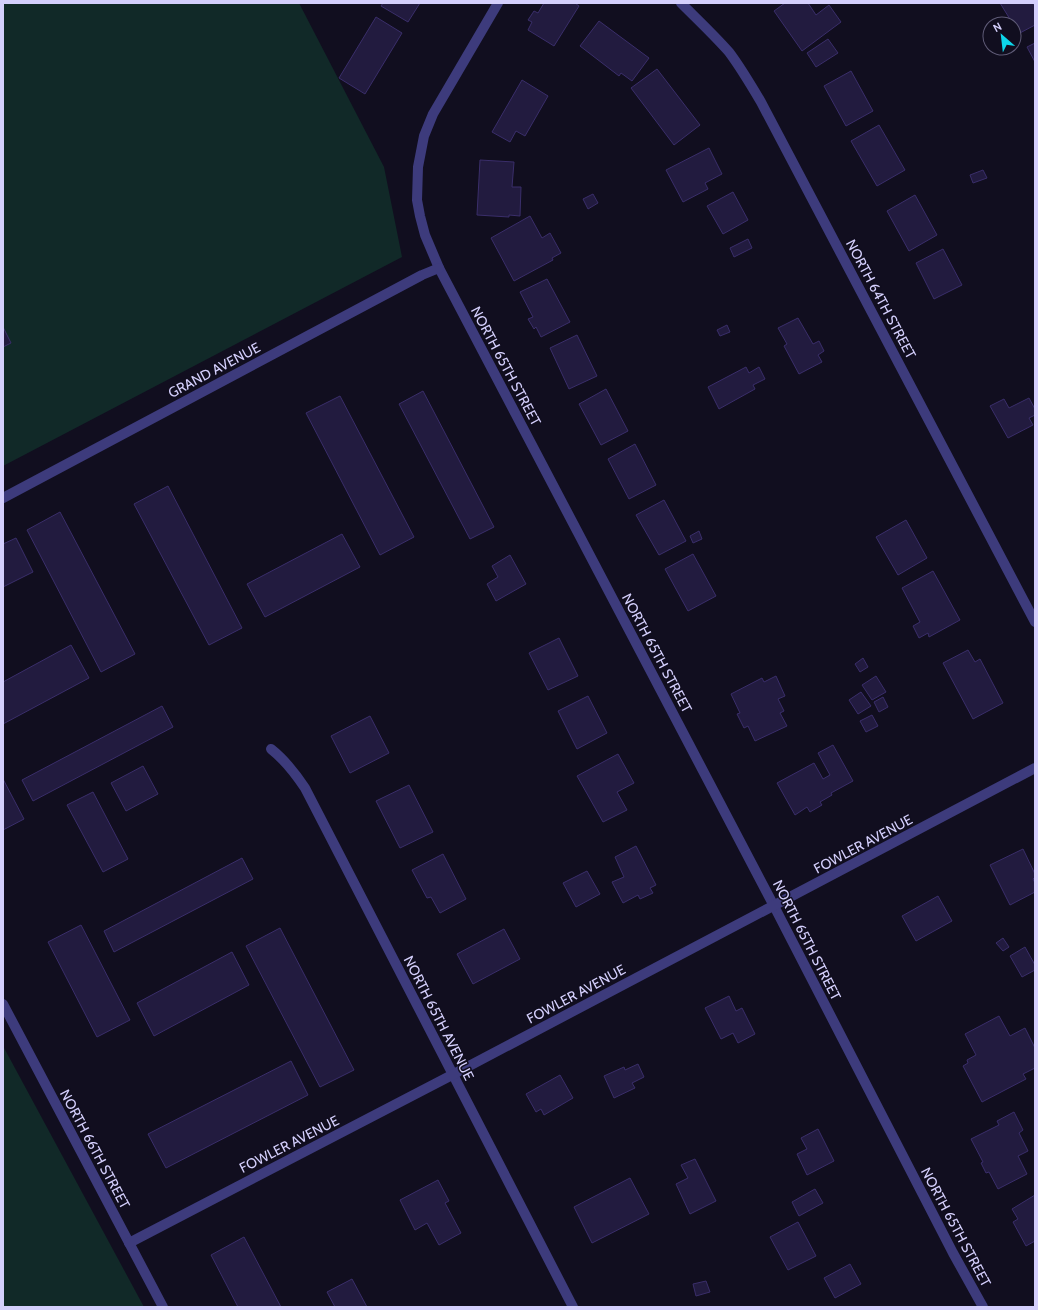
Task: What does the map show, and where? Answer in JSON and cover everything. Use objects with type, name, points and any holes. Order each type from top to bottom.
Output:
[{"type":"street","name":"NORTH 65TH STREET","points":[[498,3],[433,114],[424,136],[418,167],[417,200],[425,235],[439,268],[774,906],[982,1307]]},
{"type":"street","name":"NORTH 64TH STREET","points":[[681,3],[730,53],[745,74],[1035,622]]},
{"type":"street","name":"GRAND AVENUE","points":[[3,498],[422,275],[439,268]]},
{"type":"street","name":"NORTH 65TH AVENUE","points":[[270,749],[294,770],[305,788],[573,1307]]},
{"type":"street","name":"FOWLER AVENUE","points":[[129,1243],[1035,768]]},
{"type":"street","name":"NORTH 66TH STREET","points":[[3,1004],[162,1307]]},
{"type":"green space","points":[[3,3],[299,3],[384,167],[402,257],[3,466]]},
{"type":"green space","points":[[3,1046],[144,1307],[3,1307]]},
{"type":"building","points":[[383,3],[420,3],[408,22],[381,6]]},
{"type":"building","points":[[544,3],[575,3],[579,6],[554,46],[528,30],[532,22],[528,20],[534,11],[538,13]]},
{"type":"building","points":[[785,3],[808,3],[816,15],[829,5],[841,22],[802,51],[774,11]]},
{"type":"building","points":[[1000,3],[1033,3],[1035,6],[1035,25],[1022,32],[1022,16],[1008,16]]},
{"type":"building","points":[[376,17],[402,33],[365,94],[339,78]]},
{"type":"building","points":[[599,21],[649,58],[632,81],[621,73],[619,76],[580,46]]},
{"type":"building","points":[[828,39],[838,53],[816,67],[807,53]]},
{"type":"building","points":[[1035,43],[1035,62],[1027,47]]},
{"type":"building","points":[[657,69],[700,125],[674,145],[631,88]]},
{"type":"building","points":[[851,71],[873,111],[846,126],[824,86]]},
{"type":"building","points":[[522,80],[548,96],[525,136],[516,131],[510,142],[492,132]]},
{"type":"building","points":[[879,125],[905,170],[877,186],[851,141]]},
{"type":"building","points":[[709,148],[722,174],[705,183],[708,189],[683,202],[666,170]]},
{"type":"building","points":[[480,160],[514,162],[512,187],[521,187],[520,216],[509,215],[509,217],[477,215]]},
{"type":"building","points":[[983,170],[987,178],[973,183],[970,175]]},
{"type":"building","points":[[733,192],[748,220],[723,234],[707,206]]},
{"type":"building","points":[[593,194],[598,203],[588,209],[583,199]]},
{"type":"building","points":[[915,195],[937,235],[909,251],[887,211]]},
{"type":"building","points":[[530,216],[542,238],[550,233],[561,253],[552,258],[553,260],[514,281],[491,238]]},
{"type":"building","points":[[748,239],[752,248],[734,257],[730,248]]},
{"type":"building","points":[[943,249],[962,285],[934,299],[916,263]]},
{"type":"building","points":[[547,279],[570,322],[541,337],[536,327],[534,329],[528,319],[533,317],[520,292]]},
{"type":"building","points":[[798,318],[813,344],[819,341],[824,351],[818,355],[822,362],[799,374],[784,346],[787,344],[778,328]]},
{"type":"building","points":[[727,325],[730,332],[720,336],[717,330]]},
{"type":"building","points":[[3,327],[11,343],[3,347]]},
{"type":"building","points":[[577,335],[597,376],[569,389],[550,348]]},
{"type":"building","points":[[746,367],[749,373],[759,367],[765,379],[753,385],[755,389],[719,409],[708,387]]},
{"type":"building","points":[[606,389],[628,431],[601,445],[579,404]]},
{"type":"building","points":[[423,391],[494,527],[470,539],[399,404]]},
{"type":"building","points":[[340,396],[414,537],[380,555],[306,413]]},
{"type":"building","points":[[1029,398],[1035,409],[1035,415],[1029,418],[1033,425],[1008,438],[990,406],[1004,399],[1009,408]]},
{"type":"building","points":[[635,444],[656,485],[629,499],[608,459]]},
{"type":"building","points":[[168,486],[242,628],[209,645],[134,504]]},
{"type":"building","points":[[664,500],[686,541],[659,555],[636,515]]},
{"type":"building","points":[[60,512],[135,654],[101,672],[27,530]]},
{"type":"building","points":[[906,520],[927,558],[898,575],[876,537]]},
{"type":"building","points":[[699,531],[702,539],[693,543],[690,536]]},
{"type":"building","points":[[342,534],[360,567],[265,617],[247,584]]},
{"type":"building","points":[[16,538],[33,572],[3,587],[3,544]]},
{"type":"building","points":[[693,554],[716,596],[688,611],[665,569]]},
{"type":"building","points":[[510,555],[526,584],[496,601],[487,584],[498,577],[492,566]]},
{"type":"building","points":[[933,571],[960,620],[929,637],[928,633],[919,638],[913,626],[920,622],[902,588]]},
{"type":"building","points":[[559,638],[578,676],[548,690],[529,653]]},
{"type":"building","points":[[71,645],[89,678],[3,724],[3,682]]},
{"type":"building","points":[[968,650],[975,662],[980,659],[1003,703],[973,719],[943,663]]},
{"type":"building","points":[[863,658],[868,667],[860,672],[855,664]]},
{"type":"building","points":[[776,676],[785,696],[778,699],[784,711],[780,713],[787,726],[755,741],[748,726],[744,728],[737,714],[740,713],[731,694],[762,678],[764,682]]},
{"type":"building","points":[[876,676],[886,692],[872,700],[862,685]]},
{"type":"building","points":[[861,692],[871,706],[858,714],[849,700]]},
{"type":"building","points":[[588,696],[607,733],[577,749],[558,711]]},
{"type":"building","points":[[883,697],[888,707],[879,712],[874,702]]},
{"type":"building","points":[[162,706],[173,727],[33,801],[22,780]]},
{"type":"building","points":[[872,715],[878,726],[866,732],[860,721]]},
{"type":"building","points":[[370,716],[389,753],[350,773],[331,736]]},
{"type":"building","points":[[833,745],[853,781],[831,793],[832,795],[820,802],[822,805],[810,812],[807,807],[795,815],[777,783],[814,763],[823,779],[830,775],[818,753]]},
{"type":"building","points":[[618,754],[634,783],[617,792],[627,810],[603,822],[577,776]]},
{"type":"building","points":[[143,766],[158,794],[126,811],[111,783]]},
{"type":"building","points":[[3,779],[24,819],[3,830]]},
{"type":"building","points":[[409,785],[433,832],[400,848],[376,801]]},
{"type":"building","points":[[93,792],[128,859],[103,872],[67,805]]},
{"type":"building","points":[[636,846],[656,885],[650,888],[653,893],[640,899],[638,895],[623,903],[612,882],[624,877],[615,857]]},
{"type":"building","points":[[1023,849],[1035,874],[1033,879],[1035,883],[1035,892],[1010,905],[990,865]]},
{"type":"building","points":[[443,854],[466,899],[440,913],[431,897],[427,898],[412,870]]},
{"type":"building","points":[[242,858],[253,879],[114,952],[104,931]]},
{"type":"building","points":[[587,871],[600,894],[576,907],[563,883]]},
{"type":"building","points":[[938,896],[952,921],[916,941],[902,916]]},
{"type":"building","points":[[81,925],[130,1020],[97,1037],[48,942]]},
{"type":"building","points":[[280,928],[354,1070],[320,1087],[246,946]]},
{"type":"building","points":[[504,929],[520,959],[473,984],[457,954]]},
{"type":"building","points":[[1003,938],[1009,947],[1003,951],[996,943]]},
{"type":"building","points":[[1025,947],[1035,965],[1035,970],[1022,977],[1010,956]]},
{"type":"building","points":[[232,952],[249,985],[154,1036],[137,1003]]},
{"type":"building","points":[[729,996],[736,1011],[742,1008],[755,1034],[738,1043],[733,1033],[721,1039],[705,1008]]},
{"type":"building","points":[[999,1016],[1010,1036],[1025,1028],[1035,1048],[1035,1068],[1023,1074],[1026,1079],[982,1102],[963,1066],[968,1063],[967,1060],[976,1055],[965,1034]]},
{"type":"building","points":[[291,1061],[308,1095],[166,1168],[148,1134]]},
{"type":"building","points":[[638,1064],[644,1077],[632,1083],[635,1088],[614,1098],[604,1076],[624,1067],[625,1070]]},
{"type":"building","points":[[560,1075],[573,1098],[544,1115],[541,1109],[536,1112],[526,1094]]},
{"type":"building","points":[[1014,1112],[1023,1130],[1019,1133],[1028,1151],[1018,1156],[1027,1174],[998,1189],[989,1172],[986,1173],[981,1163],[983,1162],[971,1139],[999,1125],[997,1121]]},
{"type":"building","points":[[818,1129],[834,1161],[807,1175],[797,1154],[807,1149],[801,1138]]},
{"type":"building","points":[[695,1159],[716,1201],[690,1214],[676,1184],[688,1178],[681,1165]]},
{"type":"building","points":[[630,1178],[649,1214],[592,1243],[574,1207]]},
{"type":"building","points":[[438,1180],[449,1201],[445,1203],[461,1233],[439,1245],[427,1223],[415,1230],[400,1200]]},
{"type":"building","points":[[815,1189],[823,1203],[799,1216],[792,1202]]},
{"type":"building","points":[[1035,1195],[1035,1241],[1026,1246],[1013,1222],[1018,1219],[1012,1209]]},
{"type":"building","points":[[798,1222],[816,1256],[788,1270],[770,1237]]},
{"type":"building","points":[[244,1237],[281,1307],[238,1307],[211,1255]]},
{"type":"building","points":[[850,1264],[861,1284],[835,1298],[824,1278]]},
{"type":"building","points":[[352,1279],[367,1307],[335,1307],[327,1292]]},
{"type":"building","points":[[706,1281],[710,1292],[696,1296],[693,1284]]}]
